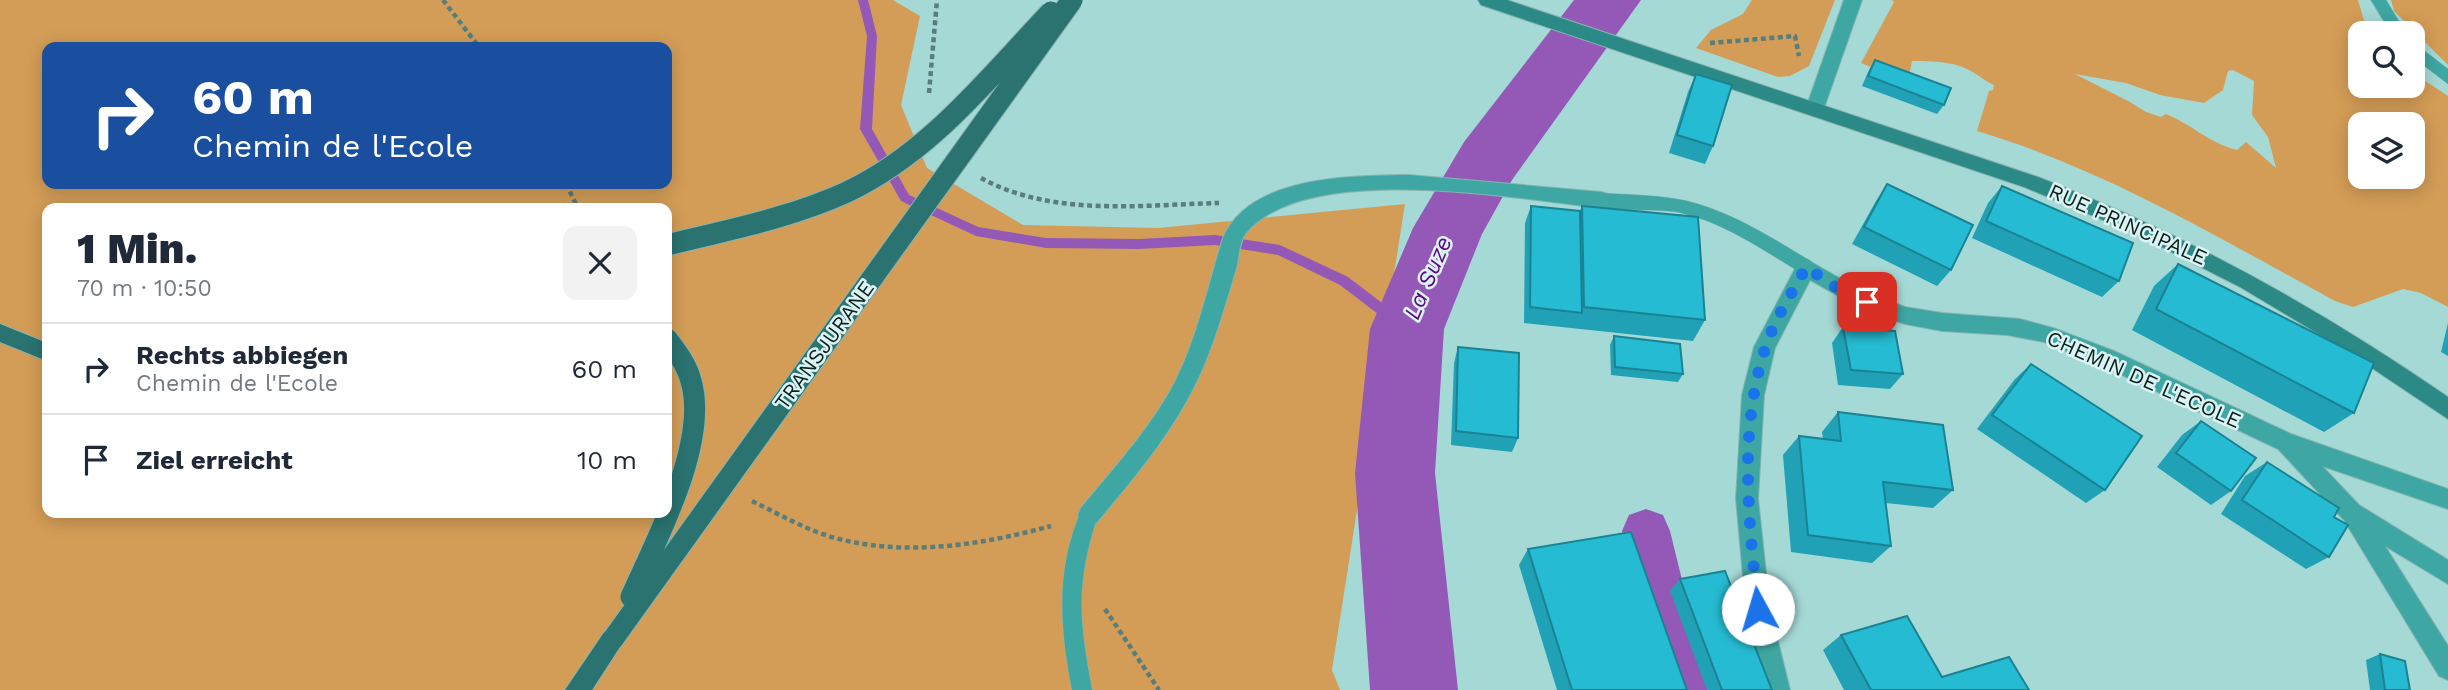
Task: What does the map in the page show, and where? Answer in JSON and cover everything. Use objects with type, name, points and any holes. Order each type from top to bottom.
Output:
[{"type":"main road","points":[[672,244],[793,212],[872,179],[906,156],[942,125],[1062,0]]},
{"type":"main road","name":"TRANSJURANE","points":[[577,690],[704,508],[940,186],[1072,0]]},
{"type":"main road","name":"RUE PRINCIPALE","points":[[1487,0],[1780,97],[1817,100],[2072,197],[2196,253],[2316,320],[2448,409]]},
{"type":"main road","points":[[0,333],[42,350]]},
{"type":"main road","points":[[672,346],[681,358],[693,386],[696,421],[685,470],[672,501]]},
{"type":"main road","points":[[613,639],[665,518]]},
{"type":"street","points":[[1817,100],[1853,0]]},
{"type":"street","points":[[1089,515],[1157,432],[1175,404],[1193,367],[1236,229],[1266,203],[1304,190],[1432,182],[1601,200]]},
{"type":"street","points":[[1778,690],[1758,609],[1747,499],[1753,395],[1765,347],[1806,267]]},
{"type":"street","name":"CHEMIN DE L'ECOLE","points":[[1806,267],[1843,292],[1892,312],[1940,322],[1991,323],[2045,334],[2129,369],[2283,441],[2448,499]]},
{"type":"street","name":"CHEMIN DE L'ECOLE","points":[[2283,441],[2351,512],[2448,573]]},
{"type":"street","points":[[2351,512],[2448,668]]},
{"type":"lane","points":[[2378,0],[2391,21]]},
{"type":"lane","points":[[2425,58],[2448,78]]},
{"type":"lane","points":[[1601,200],[1667,204],[1699,211],[1734,225],[1806,267]]},
{"type":"lane","points":[[1082,690],[1073,632],[1074,561],[1089,515]]},
{"type":"path","points":[[443,0],[475,42]]},
{"type":"path","points":[[930,97],[937,0]]},
{"type":"path","points":[[1706,43],[1795,36],[1801,65],[1817,100]]},
{"type":"path","points":[[975,174],[1010,192],[1066,204],[1266,203]]},
{"type":"path","points":[[749,499],[833,537],[866,544],[927,546],[981,541],[1036,530],[1089,515]]},
{"type":"path","points":[[1074,561],[1159,690]]},
{"type":"shaded area","points":[[0,0],[893,0],[920,16],[901,105],[927,168],[1023,225],[1158,228],[1405,204],[1332,670],[1340,690],[0,690]]},
{"type":"shaded area","points":[[1752,0],[1835,0],[1809,66],[1790,76],[1778,77],[1696,48],[1711,30],[1743,14]]},
{"type":"shaded area","points":[[1892,0],[2358,0],[2365,21],[2348,21],[2348,98],[2425,98],[2425,81],[2448,96],[2448,307],[2421,293],[2403,289],[2353,307],[2335,301],[2115,185],[2024,147],[1977,131],[1989,91],[1993,90],[1994,85],[1972,72],[1949,63],[1912,61],[1908,82],[1861,63],[1894,2]],"holes":[[[2233,70],[2254,81],[2252,115],[2268,137],[2276,168],[2246,142],[2237,150],[2226,147],[2166,114],[2161,117],[2146,112],[2075,74],[2126,83],[2160,95],[2204,103],[2223,90],[2228,71]]]},
{"type":"shaded area","points":[[2391,0],[2448,0],[2448,65],[2425,42],[2425,21],[2404,21],[2394,11]]},
{"type":"building","points":[[1875,60],[1951,88],[1944,105],[1868,76]]},
{"type":"building","points":[[1696,74],[1732,85],[1713,146],[1677,135]]},
{"type":"building","points":[[1887,184],[1973,225],[1951,270],[1864,227]]},
{"type":"building","points":[[2002,186],[2133,243],[2119,281],[1986,221]]},
{"type":"building","points":[[1531,206],[1580,211],[1582,313],[1530,307]]},
{"type":"building","points":[[1582,206],[1698,217],[1705,320],[1584,307]]},
{"type":"building","points":[[2178,264],[2374,363],[2354,413],[2156,309]]},
{"type":"building","points":[[1843,327],[1895,331],[1903,374],[1851,370]]},
{"type":"building","points":[[1614,336],[1680,344],[1683,374],[1615,367]]},
{"type":"building","points":[[1458,347],[1519,353],[1518,438],[1456,431]]},
{"type":"building","points":[[2031,364],[2142,436],[2105,490],[1992,415]]},
{"type":"building","points":[[1838,412],[1943,425],[1953,490],[1883,482],[1891,546],[1808,535],[1799,436],[1841,441]]},
{"type":"building","points":[[2201,421],[2256,458],[2231,491],[2176,453]]},
{"type":"building","points":[[2267,462],[2339,508],[2334,517],[2348,525],[2329,557],[2242,500]]},
{"type":"building","points":[[1631,532],[1687,690],[1572,690],[1528,549]]},
{"type":"building","points":[[1725,571],[1772,690],[1722,690],[1680,579]]},
{"type":"building","points":[[1907,616],[1942,677],[2009,657],[2029,690],[1871,690],[1841,635]]},
{"type":"building","points":[[2380,654],[2405,661],[2410,690],[2385,690]]},
{"type":"waterway","points":[[863,0],[872,36],[866,129],[905,198],[976,231],[1046,243],[1139,244],[1215,240],[1280,250],[1344,281],[1407,329]]},
{"type":"waterway","name":"La Suze","points":[[1414,690],[1395,473],[1407,329],[1449,228],[1488,161],[1609,0]]},
{"type":"waterway","points":[[1646,531],[1661,592],[1695,690]]},
{"type":"route","points":[[1758,609],[1747,499],[1753,395],[1765,347],[1806,267],[1843,292],[1867,302]]}]
